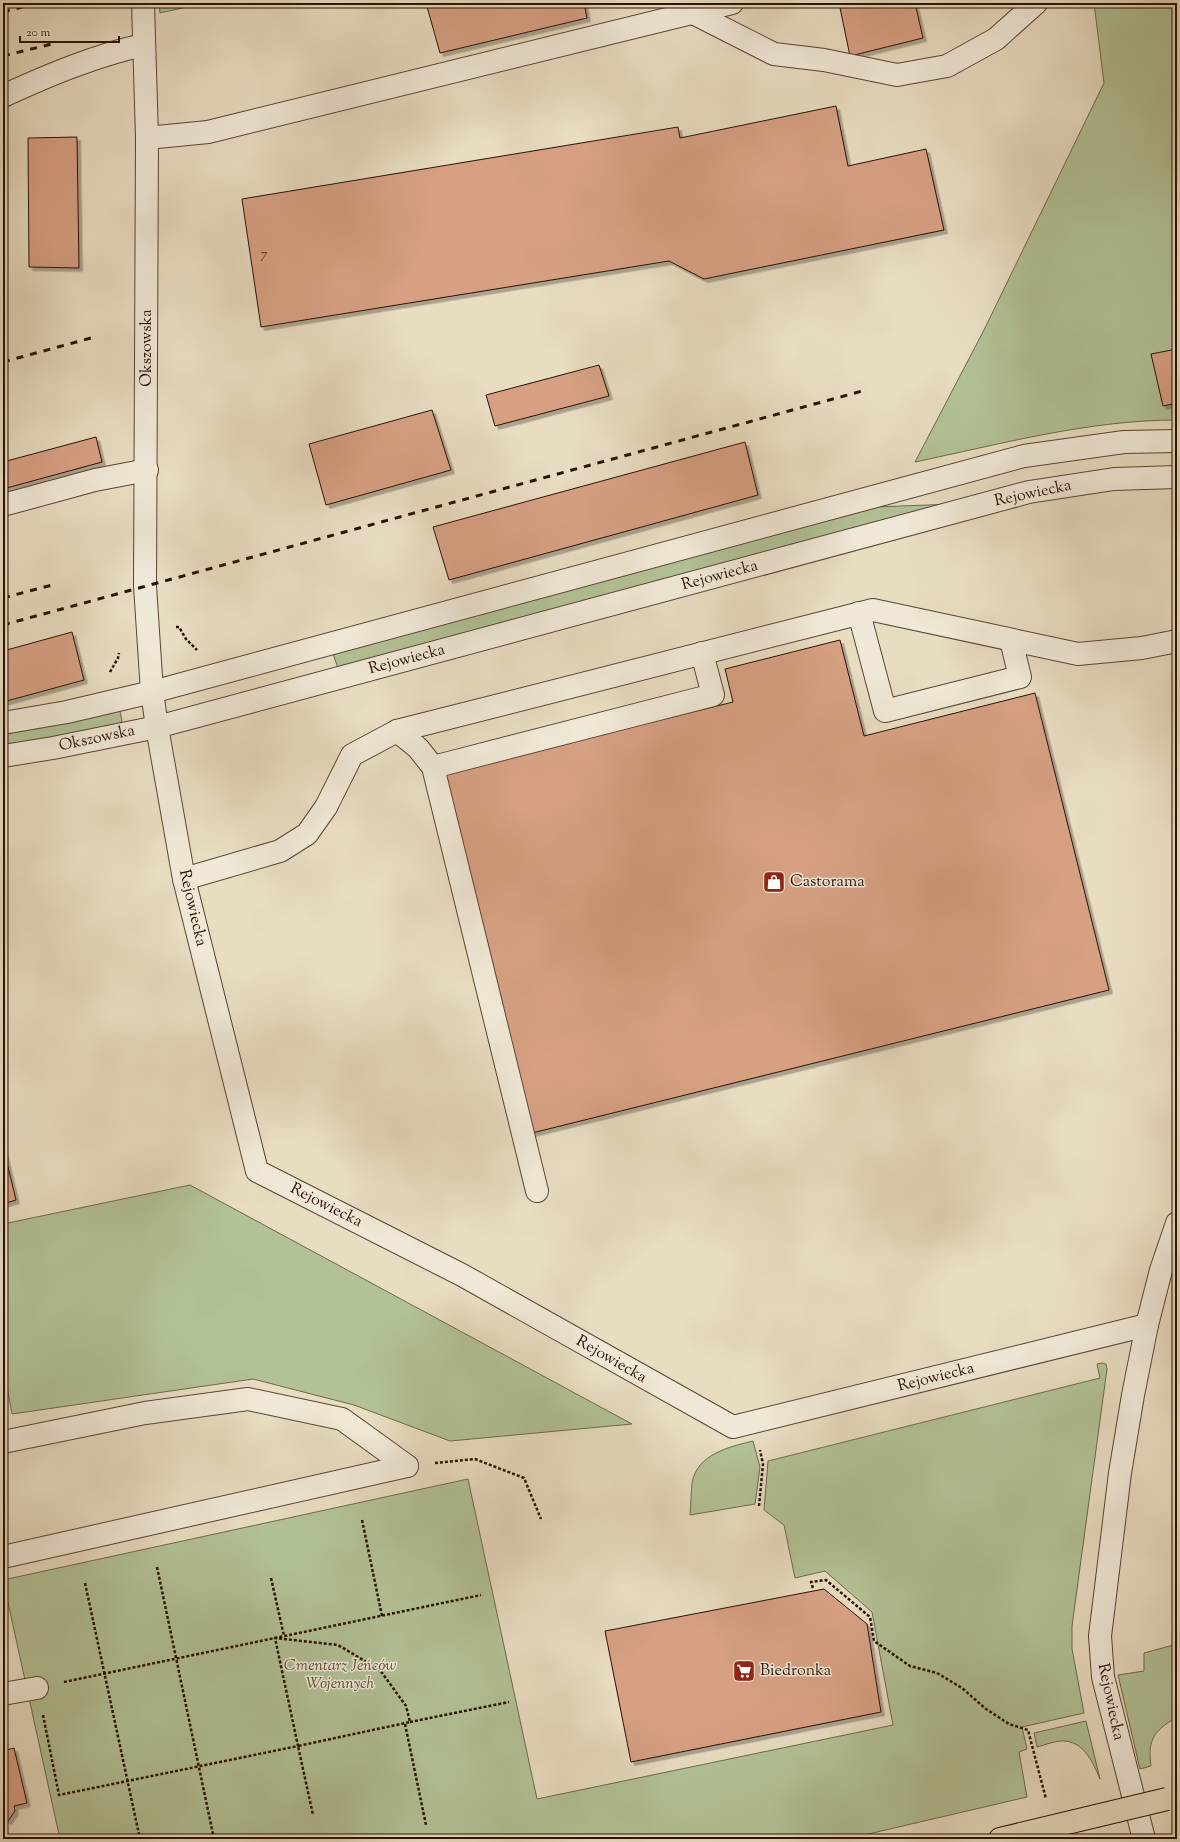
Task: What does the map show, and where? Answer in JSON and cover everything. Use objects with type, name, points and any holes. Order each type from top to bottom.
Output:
[{"type":"highway","points":[[1000,1839],[1172,1798]]},
{"type":"street","name":"Okszowska","points":[[3,756],[53,748],[157,727],[152,692],[145,586],[147,470],[147,138],[143,45],[143,3]]},
{"type":"street","points":[[147,138],[208,132],[732,3]]},
{"type":"street","points":[[693,13],[774,54],[824,60],[897,75],[947,66],[996,39],[1036,3]]},
{"type":"street","points":[[3,96],[50,74],[107,53],[143,45]]},
{"type":"street","points":[[152,692],[1024,456],[1124,442],[1177,441]]},
{"type":"street","points":[[3,505],[95,480],[147,470]]},
{"type":"street","name":"Rejowiecka","points":[[1146,1325],[733,1427],[462,1275],[257,1171],[184,879],[157,727],[1029,492],[1114,479],[1177,477]]},
{"type":"street","points":[[184,879],[280,852],[307,834],[326,807],[352,755],[397,731],[859,613],[874,610],[1078,654],[1142,648],[1177,641]]},
{"type":"street","points":[[859,613],[885,711],[1020,676],[1011,640]]},
{"type":"street","points":[[433,767],[713,694],[702,653]]},
{"type":"street","name":"Okszowska","points":[[3,723],[67,712],[152,692]]},
{"type":"street","points":[[397,731],[418,748],[433,767],[537,1191]]},
{"type":"street","name":"Rejowiecka","points":[[1144,1839],[1103,1677],[1100,1636],[1120,1473],[1132,1395],[1146,1325],[1161,1270],[1177,1223]]},
{"type":"street","points":[[3,1442],[144,1413],[248,1399],[342,1419],[407,1466]]},
{"type":"street","points":[[3,1558],[407,1466]]},
{"type":"street","points":[[3,1694],[37,1688]]},
{"type":"path","points":[[758,1446],[764,1464],[759,1506]]},
{"type":"path","points":[[407,1466],[476,1459],[524,1478],[541,1519]]},
{"type":"path","points":[[362,1520],[382,1616]]},
{"type":"path","points":[[157,1567],[214,1839]]},
{"type":"path","points":[[271,1578],[284,1636]]},
{"type":"path","points":[[813,1588],[811,1582],[826,1580],[870,1617],[874,1641],[886,1651],[910,1666],[937,1673],[962,1688],[986,1709],[1009,1724],[1028,1730],[1046,1801]]},
{"type":"path","points":[[85,1583],[140,1839]]},
{"type":"path","points":[[481,1595],[37,1688],[59,1795],[509,1702]]},
{"type":"path","points":[[275,1638],[338,1645],[380,1670],[406,1706],[410,1722]]},
{"type":"path","points":[[275,1638],[313,1815]]},
{"type":"path","points":[[405,1724],[426,1825]]},
{"type":"green space","points":[[159,3],[205,3],[160,13]]},
{"type":"green space","points":[[1094,3],[1177,3],[1177,420],[1111,424],[1045,434],[915,462],[984,330],[1104,83]]},
{"type":"green space","points":[[955,504],[338,668],[333,654],[874,507]]},
{"type":"green space","points":[[108,710],[120,711],[122,721],[116,727],[3,746],[3,735]]},
{"type":"green space","points":[[190,1185],[632,1424],[450,1441],[354,1405],[253,1379],[12,1414],[3,1365],[3,1224]]},
{"type":"green space","name":"Cmentarz Jeńców Wojennych","points":[[1097,1364],[1106,1364],[1107,1369],[1072,1626],[1072,1649],[1084,1713],[1022,1727],[1027,1749],[1019,1752],[1027,1797],[847,1839],[60,1839],[3,1580],[468,1479],[537,1799],[893,1725],[872,1612],[825,1571],[795,1578],[784,1525],[764,1510],[768,1461],[1100,1378]]},
{"type":"green space","points":[[753,1441],[760,1467],[755,1504],[690,1515],[692,1483],[695,1473],[700,1465],[715,1453]]},
{"type":"green space","points":[[1177,1644],[1177,1717],[1163,1726],[1154,1736],[1150,1749],[1151,1766],[1140,1769],[1118,1675],[1144,1671],[1144,1653]]},
{"type":"green space","points":[[1086,1721],[1100,1779],[1091,1760],[1078,1746],[1062,1741],[1037,1747],[1034,1733]]},
{"type":"building","points":[[426,3],[584,3],[587,18],[440,53]]},
{"type":"building","points":[[839,3],[915,3],[923,38],[850,56]]},
{"type":"building","points":[[836,106],[848,166],[926,149],[944,230],[704,279],[669,261],[261,327],[242,199],[678,127],[680,138]]},
{"type":"building","points":[[77,137],[79,268],[29,267],[28,138]]},
{"type":"building","points":[[1177,349],[1177,403],[1163,406],[1151,354]]},
{"type":"building","points":[[599,365],[609,396],[495,426],[486,395]]},
{"type":"building","points":[[432,410],[451,470],[326,505],[309,444]]},
{"type":"building","points":[[96,437],[102,462],[3,489],[3,462]]},
{"type":"building","points":[[745,442],[758,495],[449,580],[433,527]]},
{"type":"building","points":[[72,632],[84,680],[3,702],[3,651]]},
{"type":"building","name":"Castorama","points":[[840,640],[864,736],[1035,693],[1109,990],[528,1134],[439,775],[733,702],[725,669]]},
{"type":"building","points":[[3,1146],[16,1200],[3,1204]]},
{"type":"building","name":"Biedronka","points":[[824,1589],[867,1624],[881,1712],[631,1762],[605,1631]]},
{"type":"building","points":[[14,1748],[27,1803],[14,1806],[15,1811],[8,1821],[3,1818],[3,1751]]},
{"type":"railway","points":[[3,12],[22,7]]},
{"type":"railway","points":[[3,56],[56,43]]},
{"type":"railway","points":[[3,362],[91,338]]},
{"type":"railway","points":[[3,625],[866,390]]},
{"type":"railway","points":[[3,598],[52,585]]},
{"type":"place","name":"Castorama","points":[[774,882]]},
{"type":"place","name":"Biedronka","points":[[744,1671]]}]
